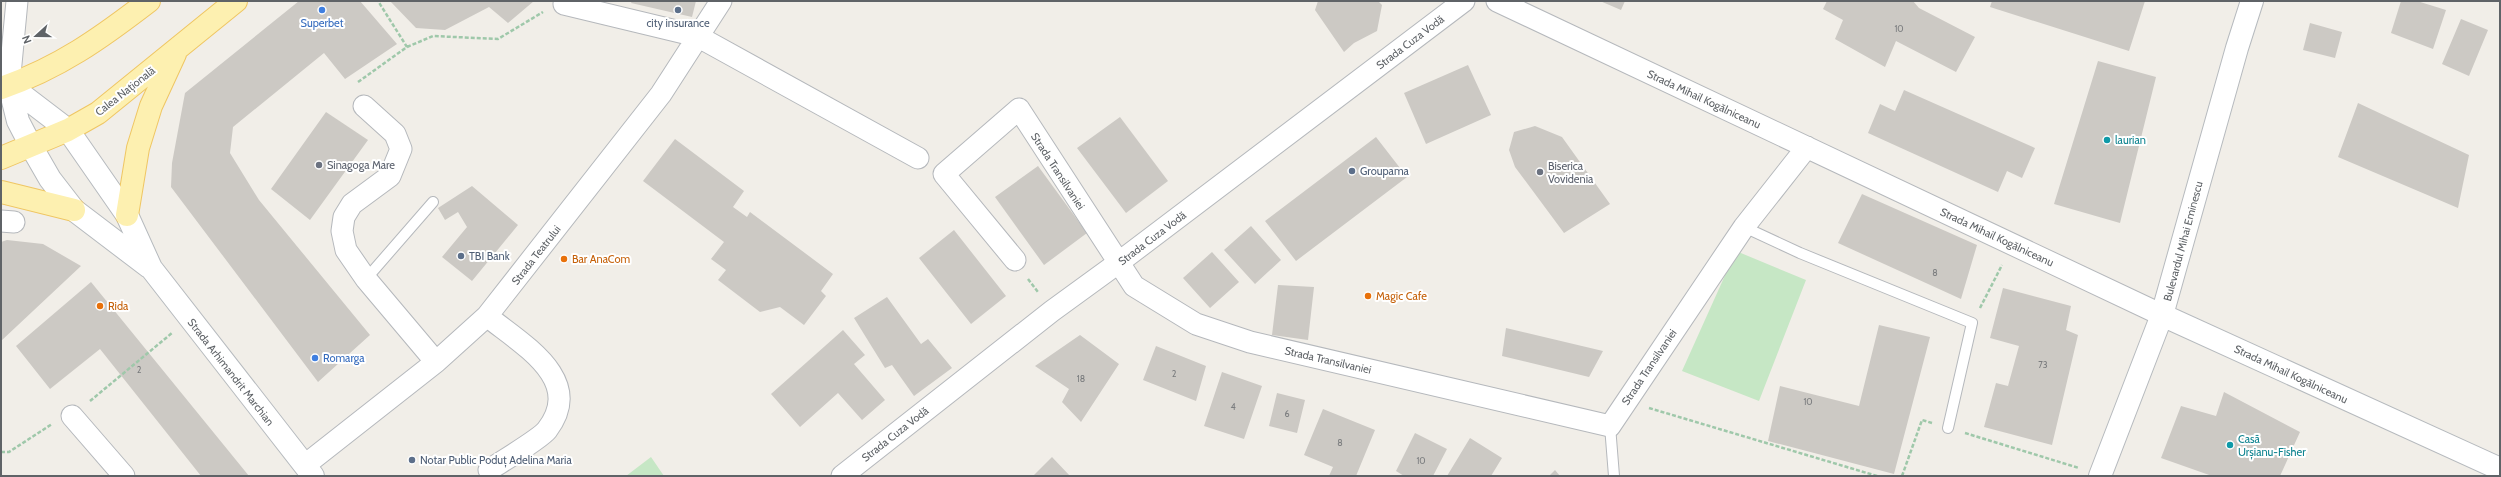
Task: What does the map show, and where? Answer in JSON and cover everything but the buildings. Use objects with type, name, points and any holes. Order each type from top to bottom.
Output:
[{"type":"main road","points":[[5,86],[58,64],[104,36],[149,1]]},
{"type":"main road","name":"Calea Națională","points":[[1,158],[68,130],[98,113],[236,1]]},
{"type":"main road","name":"Bulevardul Mihai Eminescu","points":[[2100,476],[2162,315],[2237,48],[2252,1]]},
{"type":"main road","points":[[127,215],[138,148],[151,106],[178,48]]},
{"type":"main road","name":"Strada Arhimandrit Marchian","points":[[5,86],[68,130],[127,215],[151,268],[189,319],[309,471]]},
{"type":"main road","name":"Strada Arhimandrit Marchian","points":[[5,86],[18,121],[31,146],[50,179],[74,210],[151,268]]},
{"type":"main road","points":[[1,192],[74,210]]},
{"type":"main road","name":"Strada Mihail Kogălniceanu","points":[[2162,315],[2500,469]]},
{"type":"street","points":[[5,86],[17,1]]},
{"type":"street","name":"Strada Teatrului","points":[[309,471],[487,316],[661,94],[721,1]]},
{"type":"street","name":"Strada Cuza Vodă","points":[[842,476],[1052,311],[1118,263],[1464,1]]},
{"type":"street","name":"Strada Mihail Kogălniceanu","points":[[1497,1],[2162,315]]},
{"type":"street","points":[[564,3],[697,36],[918,158]]},
{"type":"street","points":[[364,106],[395,134],[401,150],[390,176],[352,204],[344,216],[342,231],[346,250],[366,279],[436,362]]},
{"type":"street","name":"Strada Transilvaniei","points":[[1015,260],[944,174],[1019,109],[1134,286],[1196,324],[1250,342],[1610,426],[1744,227],[1806,147]]},
{"type":"street","points":[[487,316],[539,358],[555,376],[560,390],[558,409],[547,430],[489,470]]},
{"type":"street","points":[[65,418],[124,476]]},
{"type":"lane","points":[[366,279],[433,202]]},
{"type":"lane","points":[[1744,227],[1800,253],[1972,323],[1948,428]]},
{"type":"lane","points":[[1610,426],[1614,476]]},
{"type":"path","points":[[378,1],[407,47]]},
{"type":"path","points":[[364,106],[355,85],[407,47],[433,36],[498,39],[538,13],[564,3]]},
{"type":"path","points":[[1972,323],[2012,244]]},
{"type":"path","points":[[1015,260],[1052,311]]},
{"type":"path","points":[[1,452],[9,452],[65,418],[189,319]]},
{"type":"path","points":[[1626,401],[1877,476]]},
{"type":"path","points":[[1902,476],[1922,420],[2100,476]]},
{"type":"green space","points":[[1736,251],[1806,280],[1759,401],[1682,371]]},
{"type":"green space","points":[[651,457],[664,476],[626,476]]},
{"type":"place","name":"Superbet","points":[[322,10]]},
{"type":"place","name":"city insurance","points":[[678,10]]},
{"type":"place","name":"laurian","points":[[2107,140]]},
{"type":"place","name":"Sinagoga Mare","points":[[319,165]]},
{"type":"place","name":"Groupama","points":[[1352,171]]},
{"type":"place","name":"Biserica Vovidenia","points":[[1540,172]]},
{"type":"place","name":"TBI Bank","points":[[461,256]]},
{"type":"place","name":"Bar AnaCom","points":[[564,259]]},
{"type":"place","name":"Magic Cafe","points":[[1368,296]]},
{"type":"place","name":"Rida","points":[[100,306]]},
{"type":"place","name":"Romarga","points":[[315,358]]},
{"type":"place","name":"Casă Urșianu-Fisher","points":[[2230,445]]},
{"type":"place","name":"Notar Public Poduț Adelina Maria","points":[[412,460]]}]
